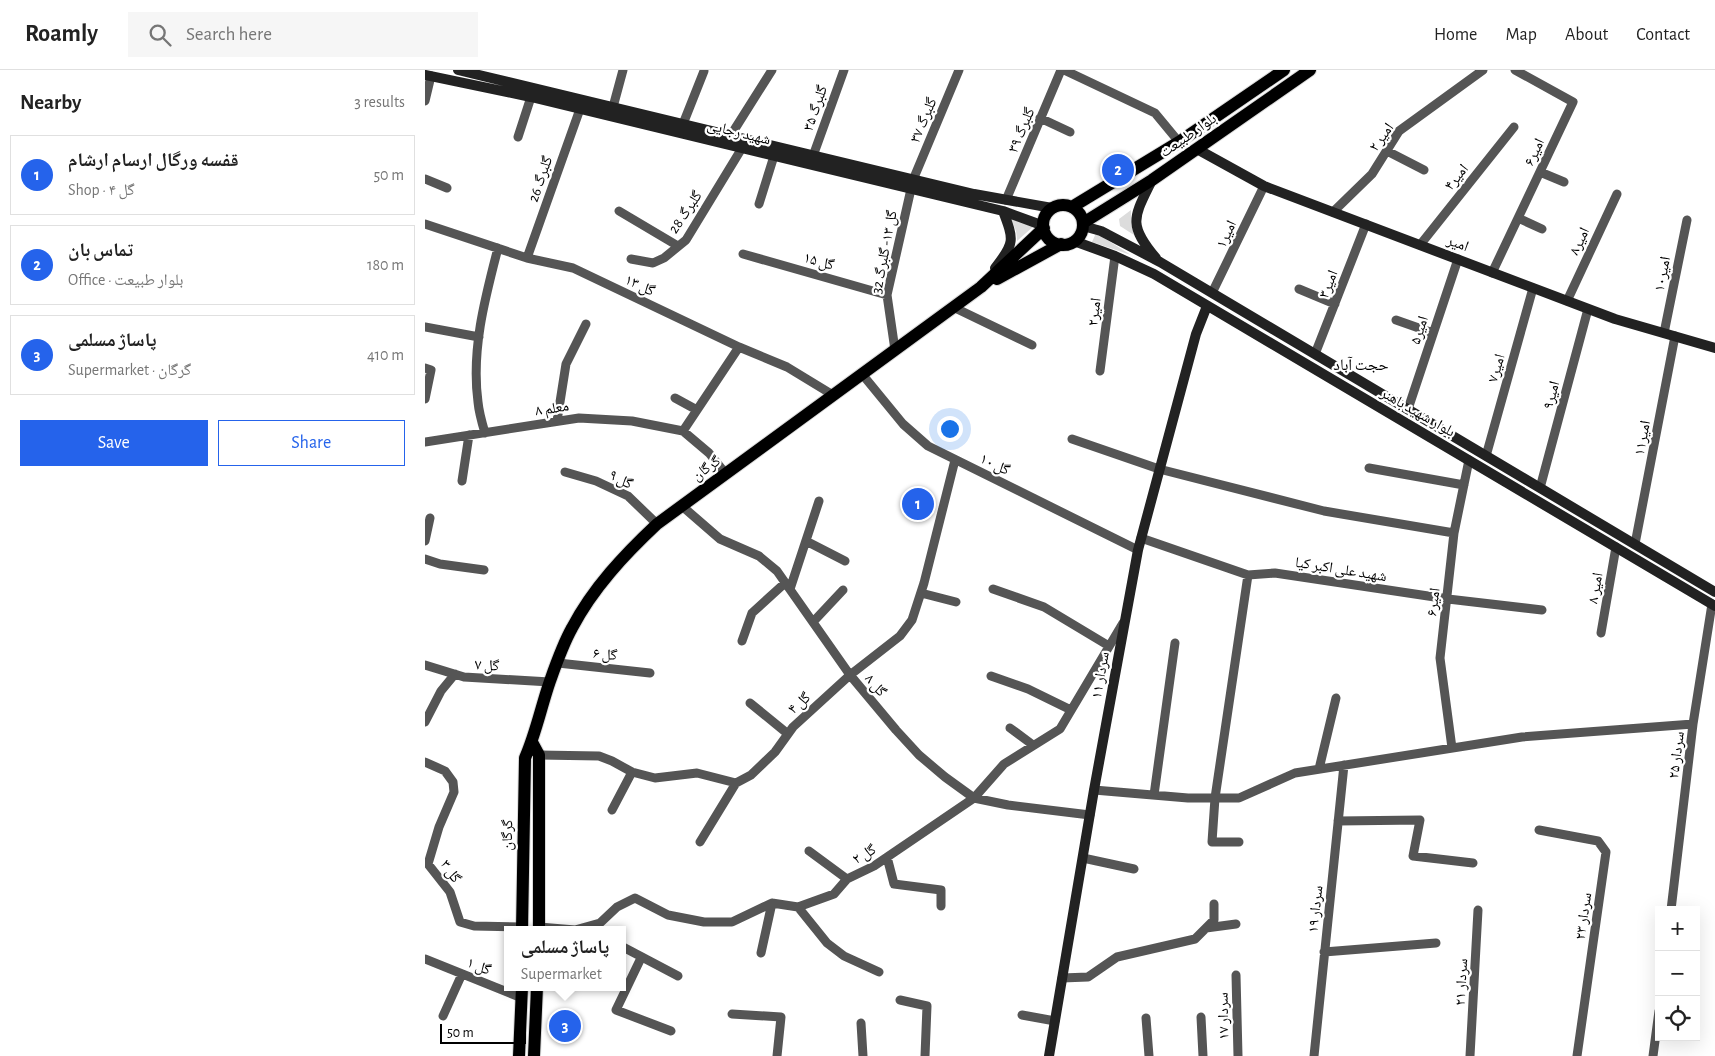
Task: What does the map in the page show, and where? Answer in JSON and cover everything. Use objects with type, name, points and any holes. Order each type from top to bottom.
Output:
[{"type":"main road","name":"شهید رجایی","points":[[459,70],[731,135],[813,156],[912,185]]},
{"type":"main road","name":"بلوار طبیعت","points":[[1072,207],[1179,142],[1285,70]]},
{"type":"main road","name":"بلوار طبیعت","points":[[1083,225],[1152,180],[1310,70]]},
{"type":"main road","name":"شهید رجایی","points":[[428,76],[531,97],[775,156],[1005,206],[1052,208]]},
{"type":"main road","name":"امیر","points":[[1197,149],[1264,186],[1615,319],[1715,348]]},
{"type":"main road","points":[[1152,180],[1136,215],[1137,228],[1142,241],[1160,262]]},
{"type":"main road","points":[[1066,205],[1072,207],[1078,211],[1083,225],[1079,236],[1075,241],[1068,244],[1061,244],[1049,239],[1044,227],[1045,219],[1052,208],[1066,205]]},
{"type":"main road","name":"شهید رجایی","points":[[1005,206],[1044,227]]},
{"type":"main road","points":[[981,287],[1011,245],[1005,206]]},
{"type":"main road","name":"بلوار شهید باهنر","points":[[1083,225],[1101,231],[1160,262],[1715,592]]},
{"type":"main road","points":[[981,287],[1044,227]]},
{"type":"main road","name":"بلوار شهید باهنر","points":[[1075,241],[1115,256],[1154,274],[1713,605]]},
{"type":"main road","points":[[981,287],[1061,244]]},
{"type":"main road","name":"گرگان","points":[[522,926],[525,758],[533,742],[550,682],[571,629],[591,595],[624,555],[657,524],[981,287]]},
{"type":"main road","name":"سردار ۱۱","points":[[1049,1056],[1137,550],[1196,334],[1207,306]]},
{"type":"main road","points":[[533,742],[539,755],[539,926]]},
{"type":"main road","points":[[534,1056],[537,991]]},
{"type":"main road","points":[[519,1056],[522,993]]},
{"type":"street","points":[[613,107],[623,70]]},
{"type":"street","points":[[683,124],[704,70]]},
{"type":"street","points":[[731,135],[772,70]]},
{"type":"street","name":"گلبرگ ۳۵","points":[[813,156],[844,70]]},
{"type":"street","points":[[1063,70],[1155,113],[1179,142]]},
{"type":"street","name":"گلبرگ ۳۹","points":[[1005,206],[1040,118],[1063,70]]},
{"type":"street","name":"امیر ۲","points":[[1333,212],[1372,174],[1399,132],[1483,70]]},
{"type":"street","name":"امیر۶","points":[[1493,273],[1573,102],[1515,70]]},
{"type":"street","name":"گلبرگ ۳۷","points":[[912,185],[955,71]]},
{"type":"street","points":[[425,101],[428,76]]},
{"type":"street","points":[[518,137],[531,97]]},
{"type":"street","name":"گلبرگ 26","points":[[527,258],[580,109]]},
{"type":"street","points":[[1040,118],[1071,132]]},
{"type":"street","name":"امیر۴","points":[[1419,245],[1514,127]]},
{"type":"street","name":"گلبرگ 28","points":[[631,259],[653,262],[664,258],[686,240],[742,148]]},
{"type":"street","points":[[1387,151],[1424,170]]},
{"type":"street","points":[[759,204],[775,156]]},
{"type":"street","points":[[1540,172],[1563,182]]},
{"type":"street","points":[[425,179],[447,188]]},
{"type":"street","name":"گل ۱۳- گلبرگ 32","points":[[895,350],[887,295],[912,185]]},
{"type":"street","name":"امیر۱","points":[[1212,293],[1264,186]]},
{"type":"street","name":"امیر۸","points":[[1567,301],[1617,194]]},
{"type":"street","points":[[619,211],[678,246]]},
{"type":"street","points":[[1518,218],[1542,229]]},
{"type":"street","name":"امیر۱۰","points":[[1664,333],[1687,220]]},
{"type":"street","name":"گل ۱۳","points":[[425,224],[527,258],[573,268],[739,347],[787,367],[833,395]]},
{"type":"street","name":"امیر۳","points":[[1315,354],[1366,224]]},
{"type":"street","points":[[485,433],[478,402],[477,358],[482,307],[497,248]]},
{"type":"street","name":"گل ۱۵","points":[[743,254],[887,295]]},
{"type":"street","name":"امیر۲","points":[[1100,371],[1115,256]]},
{"type":"street","name":"امیر۵","points":[[1408,409],[1457,259]]},
{"type":"street","name":"امیر۷","points":[[1486,456],[1533,288]]},
{"type":"street","points":[[1299,289],[1335,304]]},
{"type":"street","points":[[953,307],[1032,345]]},
{"type":"street","name":"امیر۹","points":[[1540,488],[1588,309]]},
{"type":"street","points":[[1396,320],[1433,333]]},
{"type":"street","points":[[557,421],[566,364],[586,324]]},
{"type":"street","points":[[425,327],[479,337]]},
{"type":"street","name":"امیر۱۱","points":[[1635,544],[1675,336]]},
{"type":"street","points":[[726,474],[709,453],[683,431],[739,347]]},
{"type":"street","points":[[425,368],[431,370],[425,399]]},
{"type":"street","name":"گل ۱۰","points":[[862,374],[903,424],[928,446],[1137,550]]},
{"type":"street","points":[[675,398],[697,410]]},
{"type":"street","name":"معلم ۸","points":[[425,442],[579,418],[632,421],[683,431]]},
{"type":"street","points":[[462,481],[469,435]]},
{"type":"street","points":[[1072,439],[1159,469],[1324,511],[1454,534]]},
{"type":"street","name":"گل ۴","points":[[736,783],[751,775],[775,752],[793,727],[850,676],[900,636],[912,620],[921,593],[955,460]]},
{"type":"street","name":"امیر۶","points":[[1452,748],[1440,658],[1454,534],[1469,460]]},
{"type":"street","points":[[1369,468],[1464,485]]},
{"type":"street","name":"گل ۹","points":[[565,472],[596,481],[627,496],[657,524]]},
{"type":"street","points":[[742,641],[752,613],[787,586],[806,541],[819,501]]},
{"type":"street","name":"گل ۸","points":[[682,506],[720,539],[759,556],[777,571],[850,676],[919,755],[945,777],[974,798],[1008,805],[1090,815]]},
{"type":"street","points":[[425,541],[430,518]]},
{"type":"street","name":"شهید علی اکبر کیا","points":[[1141,538],[1248,575],[1275,573],[1448,599],[1542,610]]},
{"type":"street","points":[[806,541],[845,561]]},
{"type":"street","name":"امیر ۸","points":[[1601,633],[1616,547]]},
{"type":"street","points":[[425,559],[440,564],[484,570]]},
{"type":"street","points":[[1239,842],[1213,842],[1215,798],[1248,575]]},
{"type":"street","points":[[993,589],[1044,607],[1109,646]]},
{"type":"street","points":[[813,622],[843,590]]},
{"type":"street","points":[[921,593],[956,602]]},
{"type":"street","name":"سردار ۲۵","points":[[1671,906],[1693,724],[1713,605]]},
{"type":"street","name":"گل ۲","points":[[772,903],[798,907],[834,894],[847,879],[875,866],[974,798],[1004,764],[1060,729],[1125,620]]},
{"type":"street","points":[[1154,795],[1175,643]]},
{"type":"street","name":"گل ۶","points":[[558,663],[650,672]]},
{"type":"street","name":"گل ۷","points":[[425,665],[464,677],[550,682]]},
{"type":"street","points":[[425,722],[441,691],[455,674]]},
{"type":"street","points":[[991,676],[1028,689],[1071,710]]},
{"type":"street","points":[[1319,769],[1336,698]]},
{"type":"street","points":[[750,703],[788,734]]},
{"type":"street","points":[[1094,790],[1154,795],[1239,798],[1295,773],[1319,769],[1522,737],[1693,724]]},
{"type":"street","points":[[1010,728],[1033,745]]},
{"type":"street","points":[[539,755],[599,756],[632,772],[655,778],[697,773],[736,783],[700,842]]},
{"type":"street","name":"گل ۳","points":[[425,762],[445,771],[453,782],[454,792],[439,827],[428,864],[450,892],[460,922],[474,926],[504,927]]},
{"type":"street","name":"سردار ۱۹","points":[[1314,1056],[1344,765]]},
{"type":"street","points":[[612,810],[632,772]]},
{"type":"street","points":[[1339,821],[1420,820],[1413,856],[1473,863]]},
{"type":"street","name":"سردار ۲۳","points":[[1539,830],[1598,841],[1606,852],[1577,1056]]},
{"type":"street","points":[[809,851],[847,879]]},
{"type":"street","points":[[887,857],[894,884],[941,890],[941,906]]},
{"type":"street","points":[[1083,858],[1134,869]]},
{"type":"street","points":[[602,926],[617,908],[635,898],[668,914],[705,922],[732,922],[772,903]]},
{"type":"street","points":[[761,953],[772,903]]},
{"type":"street","points":[[1062,978],[1088,977],[1117,957],[1195,939],[1214,920],[1214,904]]},
{"type":"street","points":[[798,907],[827,944],[844,956],[879,972]]},
{"type":"street","name":"سردار ۲۱","points":[[1471,1056],[1478,910]]},
{"type":"street","points":[[1205,928],[1236,924]]},
{"type":"street","points":[[1324,952],[1436,943]]},
{"type":"street","points":[[626,949],[678,976]]},
{"type":"street","points":[[626,989],[641,958]]},
{"type":"street","name":"گل ۱","points":[[425,959],[461,974],[504,987]]},
{"type":"street","points":[[443,1016],[461,974]]},
{"type":"street","name":"سردار ۱۷","points":[[1236,975],[1237,1056]]},
{"type":"street","points":[[625,991],[616,1010],[671,1031]]},
{"type":"street","points":[[900,1000],[927,1006],[925,1056]]},
{"type":"street","points":[[732,1014],[781,1017],[777,1056]]},
{"type":"street","points":[[1022,1015],[1055,1021]]},
{"type":"street","points":[[1201,1017],[1203,1056]]},
{"type":"street","points":[[1146,1018],[1149,1056]]},
{"type":"street","points":[[861,1023],[863,1056]]},
{"type":"street","points":[[1653,1056],[1655,1041]]},
{"type":"shaded area","points":[[1131,210],[1131,223],[1134,235],[1120,226],[1119,219]]},
{"type":"shaded area","points":[[1007,215],[1034,226],[1017,241],[1015,227]]},
{"type":"shaded area","points":[[1096,233],[1131,255],[1092,242]]},
{"type":"place","name":"تماس بان","points":[[1118,170]]},
{"type":"place","name":"قفسه ورگال ارسام ارشام","points":[[918,504]]},
{"type":"place","name":"پاساژ مسلمی","points":[[565,1026]]},
{"type":"district","name":"حجت آباد","points":[[1361,364]]}]
